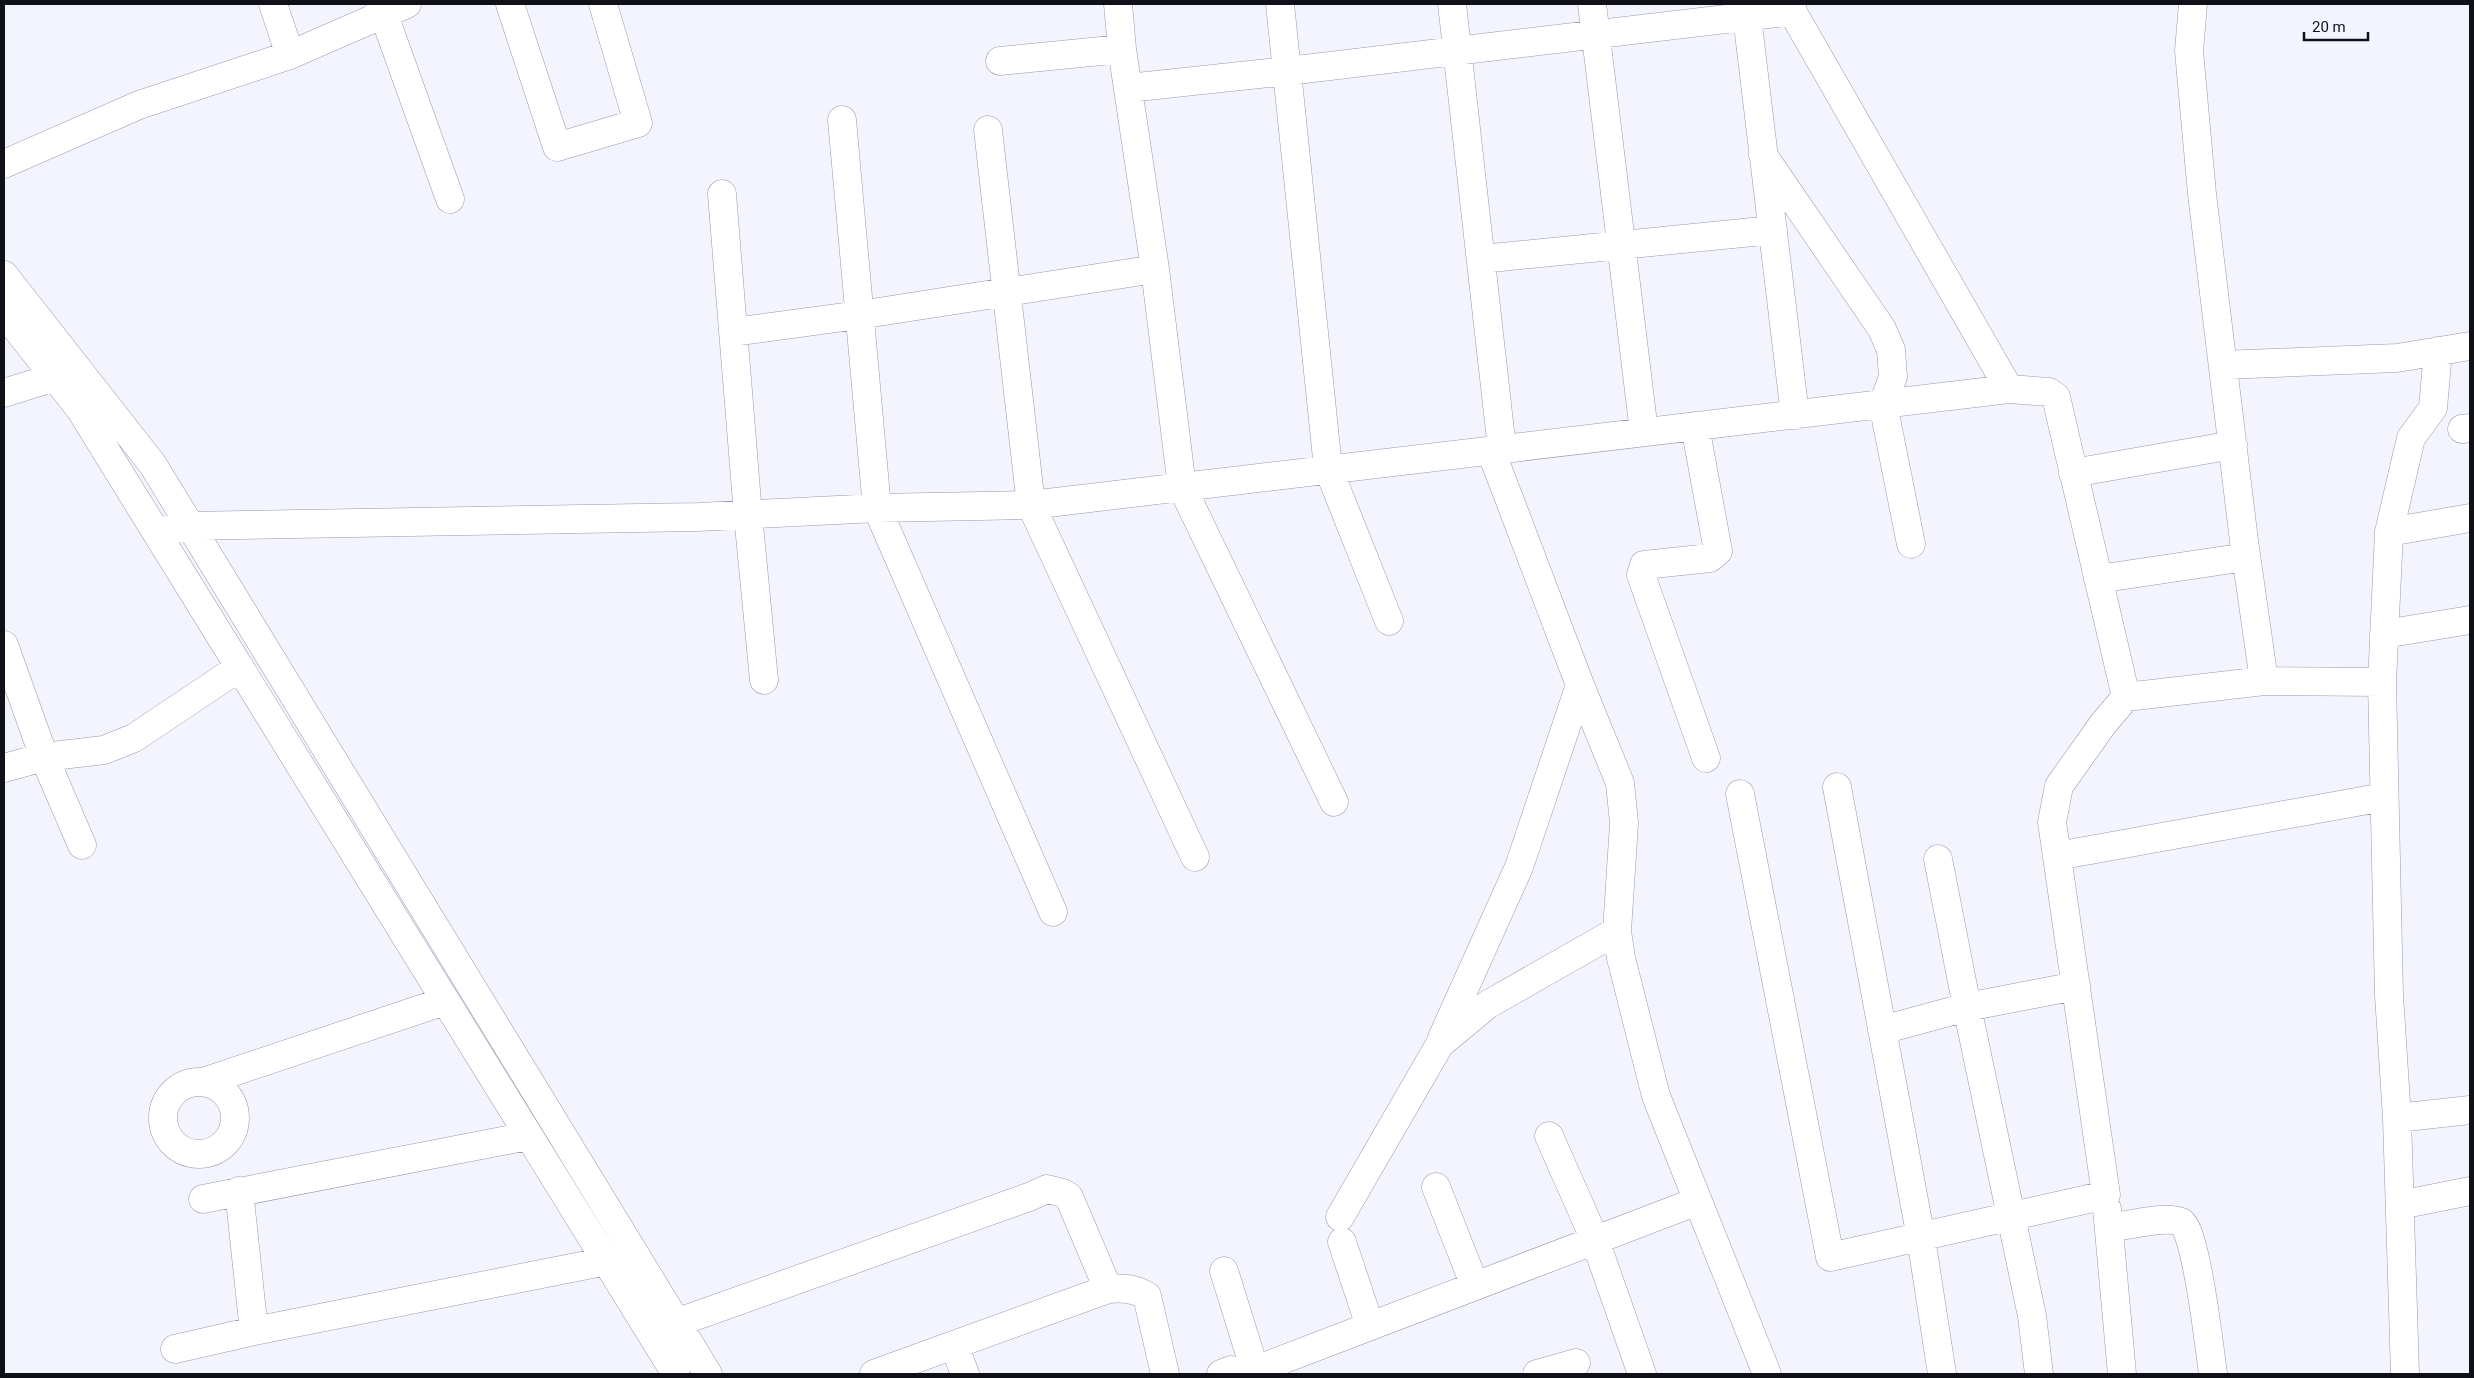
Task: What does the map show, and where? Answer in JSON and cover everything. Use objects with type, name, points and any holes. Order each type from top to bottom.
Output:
[{"type":"street","points":[[272,4],[290,55]]},
{"type":"street","points":[[510,4],[557,147],[638,123],[603,4]]},
{"type":"street","points":[[1118,4],[1122,49],[1155,269],[1182,487],[1334,802]]},
{"type":"street","points":[[1280,4],[1328,468],[1389,621]]},
{"type":"street","points":[[1452,4],[1480,259],[1496,450],[1580,685],[1620,783],[1624,823],[1617,930],[1621,958],[1656,1096],[1767,1374]]},
{"type":"street","points":[[1592,4],[1644,432]]},
{"type":"street","points":[[2194,4],[2189,51],[2202,194],[2246,557],[2264,681]]},
{"type":"street","points":[[4,164],[139,105],[290,55],[390,7],[450,199]]},
{"type":"street","points":[[1128,88],[1288,72],[1747,17],[1791,7],[2009,389]]},
{"type":"street","points":[[1747,17],[1795,415]]},
{"type":"street","points":[[1000,61],[1122,49]]},
{"type":"street","points":[[842,120],[876,508],[1053,912]]},
{"type":"street","points":[[988,130],[1031,505],[1195,857]]},
{"type":"street","points":[[1764,155],[1882,329],[1891,350],[1893,377],[1883,404],[1911,544]]},
{"type":"street","points":[[722,194],[748,515],[764,680]]},
{"type":"street","points":[[1480,259],[1773,230]]},
{"type":"street","points":[[733,332],[859,315],[1155,269]]},
{"type":"street","points":[[4,275],[153,465],[188,526],[708,1374]]},
{"type":"street","points":[[4,313],[80,409],[676,1374]]},
{"type":"street","points":[[2223,365],[2397,358],[2470,346]]},
{"type":"street","points":[[2405,1374],[2397,1118],[2389,994],[2382,682],[2389,532],[2411,438],[2433,408],[2438,351]]},
{"type":"street","points":[[4,393],[55,378]]},
{"type":"street","points":[[156,532],[188,526],[748,515],[876,508],[1031,505],[1328,468],[2009,389],[2049,392],[2056,397],[2126,697]]},
{"type":"street","points":[[1695,426],[1718,551],[1710,558],[1644,565],[1641,575],[1706,758]]},
{"type":"street","points":[[2073,473],[2233,445]]},
{"type":"street","points":[[2389,532],[2470,518]]},
{"type":"street","points":[[2098,579],[2246,557]]},
{"type":"street","points":[[2384,634],[2470,620]]},
{"type":"street","points":[[4,645],[44,757],[82,845]]},
{"type":"street","points":[[4,768],[44,757],[104,750],[134,738],[240,667]]},
{"type":"street","points":[[2122,1374],[2106,1195],[2052,822],[2059,786],[2103,724],[2126,697],[2264,681],[2382,682]]},
{"type":"street","points":[[1370,1326],[1341,1229],[1440,1044],[1519,867],[1580,685]]},
{"type":"street","points":[[1837,787],[1920,1238],[1942,1374]]},
{"type":"street","points":[[1740,794],[1830,1258],[2011,1215],[2106,1195]]},
{"type":"street","points":[[2057,856],[2384,797]]},
{"type":"street","points":[[1938,859],[2032,1316],[2039,1374]]},
{"type":"street","points":[[1440,1044],[1487,1006],[1617,930]]},
{"type":"street","points":[[1882,1030],[1967,1007],[2076,986]]},
{"type":"street","points":[[206,1082],[445,1000]]},
{"type":"street","points":[[2397,1118],[2470,1110]]},
{"type":"street","points":[[203,1199],[528,1136]]},
{"type":"street","points":[[1549,1136],[1595,1240],[1642,1374]]},
{"type":"street","points":[[676,1323],[1029,1197],[1047,1188],[1063,1193],[1068,1197],[1108,1289]]},
{"type":"street","points":[[1436,1188],[1476,1286]]},
{"type":"street","points":[[239,1191],[254,1331]]},
{"type":"street","points":[[2400,1205],[2470,1191]]},
{"type":"street","points":[[1221,1374],[1231,1370],[1249,1373],[1682,1206]]},
{"type":"street","points":[[2109,1228],[2173,1220],[2183,1223],[2190,1232],[2201,1288],[2213,1374]]},
{"type":"street","points":[[175,1349],[254,1331],[607,1261]]},
{"type":"street","points":[[1224,1271],[1249,1373]]},
{"type":"street","points":[[874,1374],[1108,1289],[1137,1290],[1147,1296],[1165,1374]]},
{"type":"street","points":[[954,1345],[965,1374]]},
{"type":"street","points":[[1537,1374],[1576,1363]]}]
